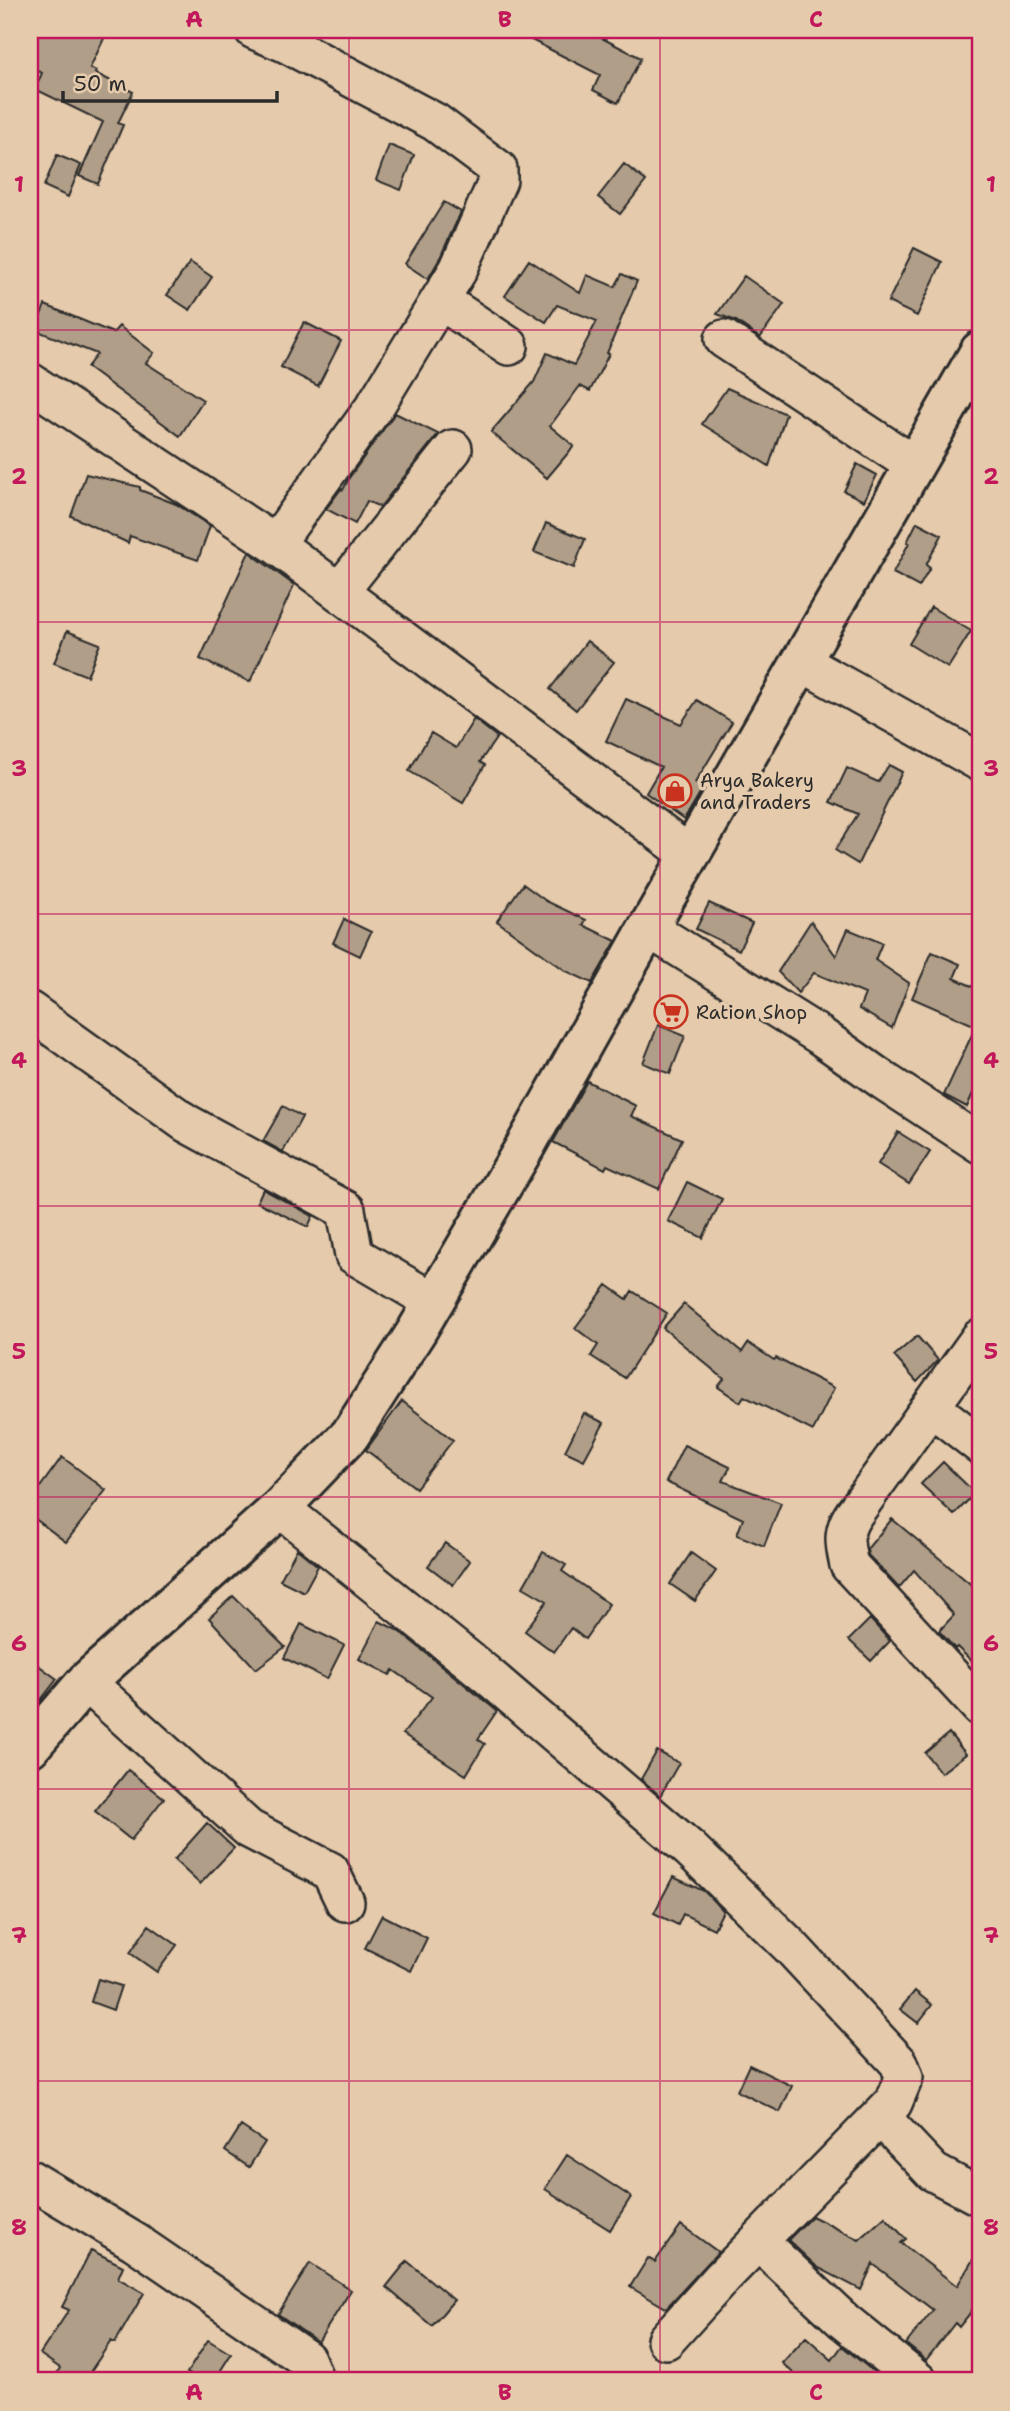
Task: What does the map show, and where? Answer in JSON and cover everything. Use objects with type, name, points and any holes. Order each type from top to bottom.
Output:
[{"type":"main road","points":[[30,1747],[86,1682],[280,1508],[350,1435],[434,1302],[519,1156],[980,351]]},
{"type":"street","points":[[254,30],[285,43],[435,122],[498,169],[498,180],[491,200],[458,270],[375,406],[275,544]]},
{"type":"street","points":[[440,300],[509,346]]},
{"type":"street","points":[[724,339],[914,466]]},
{"type":"street","points":[[30,382],[275,544],[690,855]]},
{"type":"street","points":[[339,592],[453,449]]},
{"type":"street","points":[[801,662],[980,762]]},
{"type":"street","points":[[648,928],[819,1035],[884,1082],[980,1144]]},
{"type":"street","points":[[30,1011],[186,1123],[346,1210],[354,1255],[434,1302]]},
{"type":"street","points":[[980,1338],[846,1525],[843,1538],[849,1565],[980,1707]]},
{"type":"street","points":[[931,1406],[980,1445]]},
{"type":"street","points":[[280,1508],[486,1675],[690,1849],[790,1946],[899,2063],[904,2077],[893,2103],[666,2340]]},
{"type":"street","points":[[86,1682],[137,1730],[189,1772],[249,1829],[330,1871],[345,1902]]},
{"type":"street","points":[[880,2116],[933,2172],[980,2197]]},
{"type":"street","points":[[30,2179],[135,2242],[306,2359],[315,2381]]},
{"type":"street","points":[[758,2241],[844,2321],[918,2381]]},
{"type":"building","points":[[30,30],[108,30],[90,68],[133,92],[118,123],[123,125],[98,184],[79,176],[103,122],[35,89],[42,73],[30,67]]},
{"type":"building","points":[[512,30],[586,30],[641,58],[618,103],[593,90],[600,75]]},
{"type":"building","points":[[389,145],[414,155],[401,190],[376,180]]},
{"type":"building","points":[[57,155],[81,165],[68,197],[44,186]]},
{"type":"building","points":[[624,164],[646,181],[620,214],[598,197]]},
{"type":"building","points":[[444,202],[461,212],[428,279],[405,264]]},
{"type":"building","points":[[914,248],[942,262],[917,316],[888,302]]},
{"type":"building","points":[[529,260],[580,293],[587,275],[615,287],[622,274],[637,281],[607,353],[609,354],[590,391],[580,386],[550,426],[574,446],[547,478],[491,432],[534,382],[547,353],[574,365],[597,321],[557,305],[546,322],[505,296]]},
{"type":"building","points":[[190,262],[212,277],[190,310],[167,295]]},
{"type":"building","points":[[744,276],[784,304],[760,338],[736,321],[717,314]]},
{"type":"building","points":[[45,305],[113,333],[119,326],[154,353],[146,363],[203,400],[180,436],[87,367],[97,354],[35,330]]},
{"type":"building","points":[[304,322],[341,341],[318,386],[281,367]]},
{"type":"building","points":[[727,388],[786,414],[769,466],[702,424]]},
{"type":"building","points":[[395,413],[438,434],[380,507],[367,501],[355,524],[326,509],[341,489],[343,490]]},
{"type":"building","points":[[857,464],[877,475],[864,501],[844,491]]},
{"type":"building","points":[[86,474],[140,487],[140,490],[176,504],[210,526],[198,560],[130,536],[128,543],[71,516]]},
{"type":"building","points":[[917,522],[942,535],[926,565],[930,568],[919,587],[893,573]]},
{"type":"building","points":[[546,523],[585,539],[574,568],[534,552]]},
{"type":"building","points":[[249,552],[294,585],[250,682],[200,659]]},
{"type":"building","points":[[931,607],[971,631],[948,668],[909,644]]},
{"type":"building","points":[[67,631],[100,644],[87,676],[54,663]]},
{"type":"building","points":[[587,641],[614,662],[576,710],[550,689]]},
{"type":"building","points":[[626,699],[681,724],[697,700],[732,722],[695,783],[703,788],[684,820],[646,793],[661,767],[606,741]]},
{"type":"building","points":[[474,719],[497,737],[480,762],[485,765],[463,803],[409,771],[431,733],[456,748]]},
{"type":"building","points":[[889,765],[902,772],[858,864],[835,850],[858,814],[831,802],[847,768],[878,782]]},
{"type":"building","points":[[523,884],[546,901],[586,920],[583,925],[616,941],[592,983],[566,971],[497,921]]},
{"type":"building","points":[[709,903],[752,923],[739,950],[696,929]]},
{"type":"building","points":[[344,919],[371,932],[360,956],[333,943]]},
{"type":"building","points":[[811,921],[836,956],[848,929],[882,943],[875,960],[909,983],[892,1028],[859,1009],[865,994],[814,973],[798,993],[778,972]]},
{"type":"building","points":[[932,952],[960,964],[954,978],[980,990],[980,1077],[967,1107],[944,1095],[976,1026],[912,998]]},
{"type":"building","points":[[658,1025],[685,1036],[670,1074],[643,1063]]},
{"type":"building","points":[[587,1081],[636,1106],[631,1116],[682,1139],[659,1189],[607,1165],[605,1169],[553,1142]]},
{"type":"building","points":[[283,1106],[302,1117],[283,1152],[263,1141]]},
{"type":"building","points":[[898,1132],[930,1152],[909,1184],[878,1164]]},
{"type":"building","points":[[687,1182],[722,1199],[703,1238],[668,1221]]},
{"type":"building","points":[[263,1189],[313,1216],[308,1227],[257,1202]]},
{"type":"building","points":[[607,1285],[627,1299],[632,1291],[667,1313],[625,1378],[591,1356],[598,1345],[575,1328]]},
{"type":"building","points":[[684,1304],[742,1352],[748,1343],[774,1360],[776,1358],[834,1388],[813,1431],[744,1396],[740,1402],[718,1387],[724,1379],[663,1328]]},
{"type":"building","points":[[917,1336],[938,1360],[917,1382],[894,1356]]},
{"type":"building","points":[[402,1401],[453,1440],[416,1488],[366,1450]]},
{"type":"building","points":[[584,1413],[604,1423],[584,1460],[565,1451]]},
{"type":"building","points":[[684,1445],[730,1467],[723,1481],[781,1503],[764,1546],[737,1535],[743,1519],[666,1482]]},
{"type":"building","points":[[62,1457],[106,1490],[66,1542],[30,1515],[30,1501]]},
{"type":"building","points":[[943,1462],[975,1493],[954,1515],[921,1484]]},
{"type":"building","points":[[892,1519],[980,1592],[980,1669],[957,1647],[955,1649],[939,1631],[954,1615],[914,1570],[899,1588],[868,1555],[867,1549]]},
{"type":"building","points":[[445,1543],[470,1561],[453,1585],[428,1566]]},
{"type":"building","points":[[297,1549],[318,1566],[304,1592],[280,1580]]},
{"type":"building","points":[[543,1552],[566,1565],[562,1571],[609,1604],[585,1639],[571,1628],[554,1652],[525,1631],[547,1601],[523,1587]]},
{"type":"building","points":[[691,1553],[716,1571],[695,1601],[670,1584]]},
{"type":"building","points":[[233,1596],[285,1647],[256,1669],[209,1618]]},
{"type":"building","points":[[870,1619],[890,1641],[871,1661],[849,1640]]},
{"type":"building","points":[[379,1621],[399,1631],[497,1711],[478,1739],[485,1744],[466,1775],[403,1734],[432,1697],[393,1670],[390,1675],[359,1659]]},
{"type":"building","points":[[301,1624],[344,1645],[327,1679],[284,1658]]},
{"type":"building","points":[[30,1659],[57,1679],[30,1714]]},
{"type":"building","points":[[949,1733],[966,1754],[941,1773],[925,1753]]},
{"type":"building","points":[[657,1751],[679,1763],[660,1796],[641,1779]]},
{"type":"building","points":[[128,1770],[164,1798],[131,1840],[95,1811]]},
{"type":"building","points":[[207,1823],[234,1848],[200,1884],[174,1860]]},
{"type":"building","points":[[673,1877],[704,1891],[723,1911],[714,1929],[683,1914],[678,1925],[654,1913]]},
{"type":"building","points":[[382,1915],[427,1938],[411,1971],[365,1948]]},
{"type":"building","points":[[149,1925],[177,1945],[157,1972],[130,1953]]},
{"type":"building","points":[[98,1979],[121,1986],[113,2010],[91,2002]]},
{"type":"building","points":[[915,1991],[932,2005],[918,2023],[900,2009]]},
{"type":"building","points":[[749,2065],[792,2086],[780,2112],[737,2091]]},
{"type":"building","points":[[241,2126],[265,2142],[249,2167],[225,2151]]},
{"type":"building","points":[[567,2155],[631,2197],[610,2230],[545,2189]]},
{"type":"building","points":[[812,2216],[859,2240],[885,2217],[906,2239],[901,2243],[957,2286],[980,2248],[980,2301],[959,2327],[955,2323],[926,2360],[906,2344],[933,2310],[873,2264],[861,2290],[817,2267],[788,2240]]},
{"type":"building","points":[[681,2225],[718,2252],[666,2308],[630,2287],[648,2258],[655,2262]]},
{"type":"building","points":[[91,2250],[123,2266],[118,2278],[144,2293],[115,2343],[111,2341],[84,2381],[53,2381],[60,2368],[40,2354],[69,2310],[62,2307]]},
{"type":"building","points":[[407,2261],[454,2300],[432,2326],[386,2287]]},
{"type":"building","points":[[310,2263],[351,2290],[318,2342],[278,2314]]},
{"type":"building","points":[[806,2337],[832,2360],[842,2346],[885,2381],[802,2381],[782,2363]]},
{"type":"building","points":[[208,2340],[231,2354],[214,2381],[202,2381],[187,2373]]},
{"type":"place","name":"Arya Bakery and Traders","points":[[675,791]]},
{"type":"place","name":"Ration Shop","points":[[671,1012]]}]
